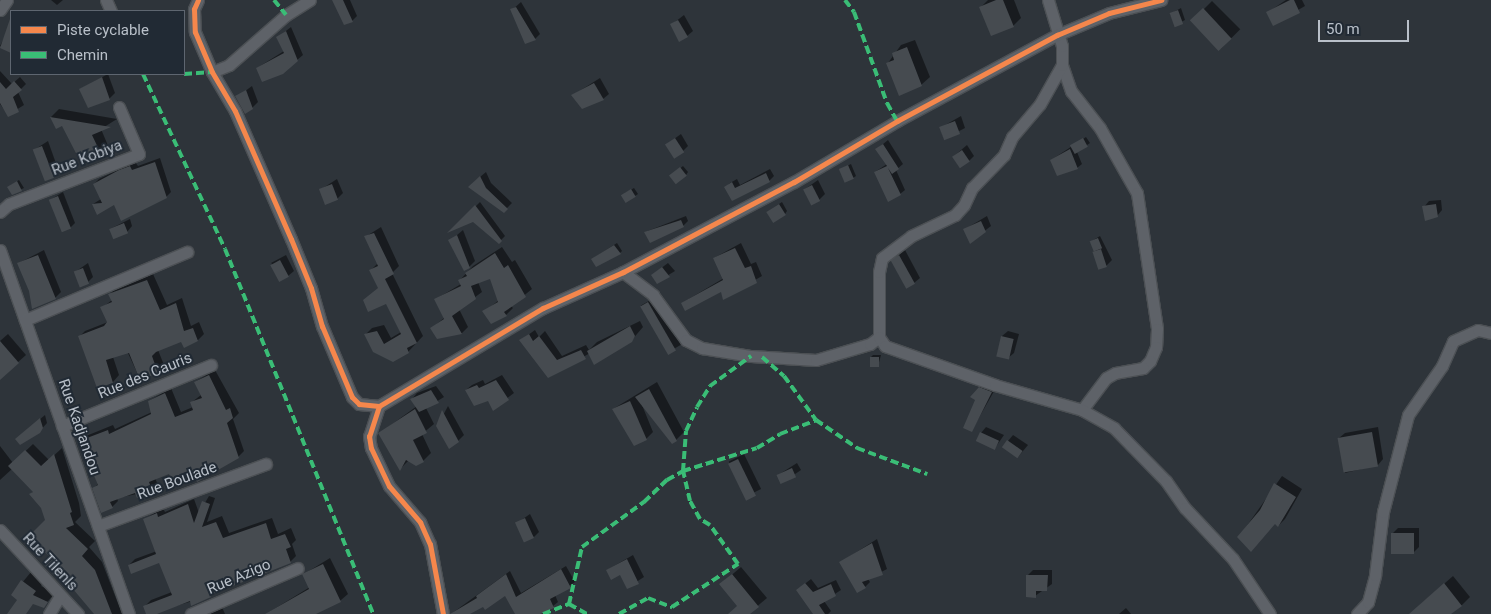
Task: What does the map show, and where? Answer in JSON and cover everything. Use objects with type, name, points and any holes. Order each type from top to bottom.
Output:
[{"type":"street","points":[[0,10],[7,0]]},
{"type":"street","points":[[198,0],[194,9],[195,32],[212,72],[235,111],[291,239],[311,288],[322,326],[352,397],[360,404],[379,406],[543,308],[622,272],[794,182],[898,121],[1057,35],[1109,13],[1161,0]]},
{"type":"street","points":[[212,72],[229,64],[286,15],[310,0]]},
{"type":"street","points":[[1048,0],[1057,35],[1062,46],[1062,65],[1071,91],[1100,128],[1137,193],[1157,329],[1156,347],[1150,362],[1143,368],[1115,373],[1106,378],[1082,410]]},
{"type":"street","points":[[1062,65],[1040,104],[1012,137],[1004,155],[972,188],[960,210],[911,236],[882,258],[879,272],[879,337],[885,346],[995,386],[1082,410],[1114,428],[1166,481],[1185,508],[1233,559],[1270,614]]},
{"type":"street","name":"Rue Kobiya","points":[[0,212],[9,204],[139,154],[119,107]]},
{"type":"street","name":"Rue Kadjandou","points":[[0,250],[129,614]]},
{"type":"street","points":[[25,320],[187,252]]},
{"type":"street","points":[[622,272],[653,295],[686,340],[702,348],[751,356],[816,360],[870,344],[879,337]]},
{"type":"street","points":[[1357,614],[1368,602],[1375,575],[1384,512],[1408,414],[1442,366],[1453,341],[1478,330],[1491,333]]},
{"type":"street","name":"Rue des Cauris","points":[[62,426],[211,365]]},
{"type":"street","points":[[379,406],[369,436],[371,448],[389,486],[420,522],[430,544],[443,614]]},
{"type":"street","name":"Rue Boulade","points":[[98,526],[266,464]]},
{"type":"street","name":"Rue Tilenls","points":[[0,530],[78,614]]},
{"type":"street","name":"Rue Azigo","points":[[191,614],[298,568]]},
{"type":"street","points":[[48,614],[60,596]]},
{"type":"building","points":[[332,0],[343,0],[353,22],[344,25]]},
{"type":"building","points":[[996,0],[1003,0],[1014,27],[991,36],[979,7]]},
{"type":"building","points":[[1290,0],[1294,0],[1300,13],[1273,26],[1266,12]]},
{"type":"building","points":[[516,7],[536,40],[525,44],[510,9]]},
{"type":"building","points":[[1203,8],[1232,39],[1218,51],[1190,20]]},
{"type":"building","points":[[1178,10],[1183,24],[1175,27],[1170,13]]},
{"type":"building","points":[[10,19],[10,53],[0,48]]},
{"type":"building","points":[[678,20],[688,37],[679,42],[670,24]]},
{"type":"building","points":[[286,31],[298,61],[283,74],[262,82],[256,68],[284,53],[276,37]]},
{"type":"building","points":[[907,47],[922,86],[899,96],[886,63],[894,60],[892,53]]},
{"type":"building","points":[[102,77],[110,100],[88,108],[79,89]]},
{"type":"building","points":[[14,81],[22,90],[13,97],[19,112],[8,117],[0,103],[0,82],[6,89]]},
{"type":"building","points":[[594,83],[604,100],[582,109],[571,95]]},
{"type":"building","points":[[246,90],[253,109],[245,114],[235,96]]},
{"type":"building","points":[[50,117],[111,127],[92,135],[102,156],[90,161],[87,158],[80,161],[62,126],[56,129]]},
{"type":"building","points":[[955,121],[960,134],[944,140],[939,127]]},
{"type":"building","points":[[675,138],[684,152],[674,159],[665,145]]},
{"type":"building","points":[[1083,138],[1088,147],[1075,154],[1070,145]]},
{"type":"building","points":[[883,144],[899,169],[892,174],[888,168],[901,195],[888,202],[874,172],[887,166],[875,149]]},
{"type":"building","points":[[42,146],[54,178],[45,181],[33,150]]},
{"type":"building","points":[[1070,149],[1078,169],[1057,176],[1050,160]]},
{"type":"building","points":[[962,150],[970,162],[960,168],[952,157]]},
{"type":"building","points":[[155,162],[167,198],[121,221],[114,205],[97,215],[92,204],[102,203],[93,184],[130,166],[132,170]]},
{"type":"building","points":[[848,165],[854,179],[845,183],[839,169]]},
{"type":"building","points":[[680,167],[687,176],[676,184],[669,176]]},
{"type":"building","points":[[766,173],[770,182],[732,201],[724,187],[732,182],[735,188]]},
{"type":"building","points":[[480,176],[486,188],[508,209],[504,213],[468,187]]},
{"type":"building","points":[[17,181],[22,191],[12,195],[7,187]]},
{"type":"building","points":[[332,184],[338,200],[325,205],[319,189]]},
{"type":"building","points":[[812,185],[820,201],[811,206],[803,190]]},
{"type":"building","points":[[631,189],[636,197],[626,203],[621,195]]},
{"type":"building","points":[[58,196],[71,228],[62,232],[49,200]]},
{"type":"building","points":[[779,204],[786,215],[773,223],[766,212]]},
{"type":"building","points":[[1436,204],[1438,217],[1425,221],[1422,206]]},
{"type":"building","points":[[475,205],[502,241],[499,244],[473,222],[447,233]]},
{"type":"building","points":[[681,220],[684,227],[650,243],[644,232]]},
{"type":"building","points":[[981,221],[986,232],[970,244],[963,229]]},
{"type":"building","points":[[124,223],[128,233],[113,239],[109,229]]},
{"type":"building","points":[[374,233],[394,274],[385,279],[417,343],[407,348],[409,353],[393,362],[373,352],[364,334],[377,331],[384,344],[401,334],[386,304],[368,312],[363,300],[378,288],[369,270],[378,266],[364,236]]},
{"type":"building","points":[[457,235],[470,268],[464,271],[448,240]]},
{"type":"building","points":[[1098,238],[1102,248],[1094,252],[1090,241]]},
{"type":"building","points":[[614,245],[621,254],[596,267],[591,259]]},
{"type":"building","points":[[735,248],[745,268],[751,266],[757,283],[723,300],[721,292],[685,311],[681,303],[723,280],[713,258]]},
{"type":"building","points":[[1101,249],[1107,267],[1098,270],[1092,252]]},
{"type":"building","points":[[495,253],[504,268],[508,265],[526,297],[504,312],[507,316],[491,324],[482,311],[498,302],[490,279],[471,286],[476,299],[452,316],[462,334],[437,339],[430,328],[444,319],[434,299],[461,286],[458,280],[467,276],[465,273]]},
{"type":"building","points":[[38,255],[56,299],[32,309],[29,291],[17,263]]},
{"type":"building","points":[[899,255],[915,284],[906,289],[890,260]]},
{"type":"building","points":[[280,260],[289,277],[279,282],[270,265]]},
{"type":"building","points":[[662,267],[670,277],[657,284],[651,275]]},
{"type":"building","points":[[83,268],[89,284],[80,287],[74,272]]},
{"type":"building","points":[[147,280],[160,310],[176,303],[184,331],[193,328],[198,341],[184,348],[181,342],[156,352],[152,356],[158,373],[140,380],[129,353],[106,360],[113,383],[97,388],[78,336],[104,326],[107,322],[100,307],[112,302],[108,294]]},
{"type":"building","points":[[648,302],[676,350],[668,355],[640,306]]},
{"type":"building","points":[[630,326],[635,336],[632,342],[594,365],[587,351]]},
{"type":"building","points":[[529,334],[533,341],[539,336],[557,360],[581,350],[586,359],[548,378],[519,340]]},
{"type":"building","points":[[1001,336],[1014,339],[1009,359],[996,356]]},
{"type":"building","points":[[0,341],[19,363],[0,380]]},
{"type":"building","points":[[870,357],[879,357],[879,367],[870,367]]},
{"type":"building","points":[[209,375],[226,410],[230,408],[233,418],[227,423],[239,458],[197,482],[193,472],[172,481],[169,474],[149,482],[153,492],[137,498],[135,493],[110,502],[113,508],[101,513],[92,488],[98,485],[79,441],[108,430],[109,434],[151,414],[148,401],[165,393],[175,417],[193,410],[190,402],[202,398],[194,382]]},
{"type":"building","points":[[496,380],[509,400],[493,411],[488,401],[474,406],[465,390],[477,385],[479,388]]},
{"type":"building","points":[[979,387],[992,392],[972,432],[963,428],[975,400],[970,397]]},
{"type":"building","points":[[649,389],[677,441],[672,444],[635,397]]},
{"type":"building","points":[[431,390],[439,403],[419,412],[410,399]]},
{"type":"building","points":[[630,401],[647,440],[634,446],[612,409]]},
{"type":"building","points":[[415,409],[427,433],[413,440],[424,462],[416,466],[406,460],[400,471],[378,433]]},
{"type":"building","points":[[442,410],[459,442],[449,449],[436,426]]},
{"type":"building","points":[[40,418],[43,428],[40,433],[20,445],[15,439]]},
{"type":"building","points":[[980,432],[999,441],[995,450],[976,441]]},
{"type":"building","points":[[1372,432],[1378,466],[1344,473],[1338,438]]},
{"type":"building","points":[[1007,440],[1023,451],[1017,458],[1002,447]]},
{"type":"building","points":[[25,450],[41,466],[54,454],[72,512],[70,513],[74,525],[66,528],[88,549],[82,556],[95,570],[112,614],[94,614],[73,589],[71,591],[44,565],[51,558],[28,537],[45,520],[41,508],[29,494],[33,492],[8,466]]},
{"type":"building","points":[[738,459],[756,496],[746,501],[728,464]]},
{"type":"building","points":[[792,468],[796,477],[781,484],[776,475]]},
{"type":"building","points":[[1274,483],[1296,497],[1278,527],[1275,524],[1251,552],[1237,537],[1260,510]]},
{"type":"building","points":[[202,501],[210,504],[202,527],[216,522],[223,538],[266,523],[271,539],[285,534],[291,547],[286,549],[291,563],[210,595],[211,597],[191,606],[190,601],[157,614],[146,614],[143,606],[172,595],[159,563],[131,574],[128,565],[156,554],[143,519],[157,513],[158,517],[188,504],[194,523]]},
{"type":"building","points":[[525,518],[534,538],[524,543],[515,522]]},
{"type":"building","points":[[1391,533],[1414,533],[1414,554],[1391,554]]},
{"type":"building","points":[[872,543],[883,575],[862,582],[866,588],[857,593],[839,562]]},
{"type":"building","points":[[627,559],[639,584],[627,589],[620,575],[611,580],[606,570]]},
{"type":"building","points":[[323,564],[341,602],[316,614],[265,614],[309,589],[302,574]]},
{"type":"building","points":[[561,569],[571,588],[550,599],[554,608],[540,614],[515,614],[505,596],[485,610],[483,607],[470,614],[450,614],[477,598],[476,596],[506,574],[516,597]]},
{"type":"building","points":[[732,574],[759,607],[750,614],[728,614],[737,606],[719,584]]},
{"type":"building","points":[[1026,575],[1048,575],[1047,591],[1036,591],[1036,598],[1026,597]]},
{"type":"building","points":[[21,580],[36,591],[33,595],[48,602],[44,608],[33,604],[26,614],[7,614],[17,600],[11,595]]},
{"type":"building","points":[[805,583],[813,592],[831,584],[836,596],[819,605],[825,614],[813,614],[796,590]]},
{"type":"building","points":[[1444,583],[1462,606],[1451,614],[1409,614]]},
{"type":"marked path","points":[[274,0],[286,15]]},
{"type":"marked path","points":[[845,0],[854,12],[887,103],[897,121]]},
{"type":"marked path","points":[[185,74],[212,72]]},
{"type":"marked path","points":[[143,75],[225,249],[373,614]]},
{"type":"marked path","points":[[619,614],[648,598],[672,607],[738,564],[710,525],[700,519],[690,501],[683,471],[686,431],[697,407],[710,386],[751,356]]},
{"type":"marked path","points":[[762,357],[784,376],[816,420],[857,448],[927,474]]},
{"type":"marked path","points":[[569,604],[582,547],[644,502],[667,480],[683,471],[757,448],[780,434],[816,420]]},
{"type":"marked path","points":[[543,614],[569,604],[587,614]]},
{"type":"cycle path","points":[[198,0],[194,9],[195,32],[212,72],[235,111],[291,239],[311,288],[322,326],[352,397],[359,404],[379,406],[369,436],[371,448],[389,486],[420,522],[430,544],[443,614]]},
{"type":"cycle path","points":[[379,406],[543,308],[623,272],[794,182],[897,121],[1057,35],[1109,13],[1161,0]]}]
